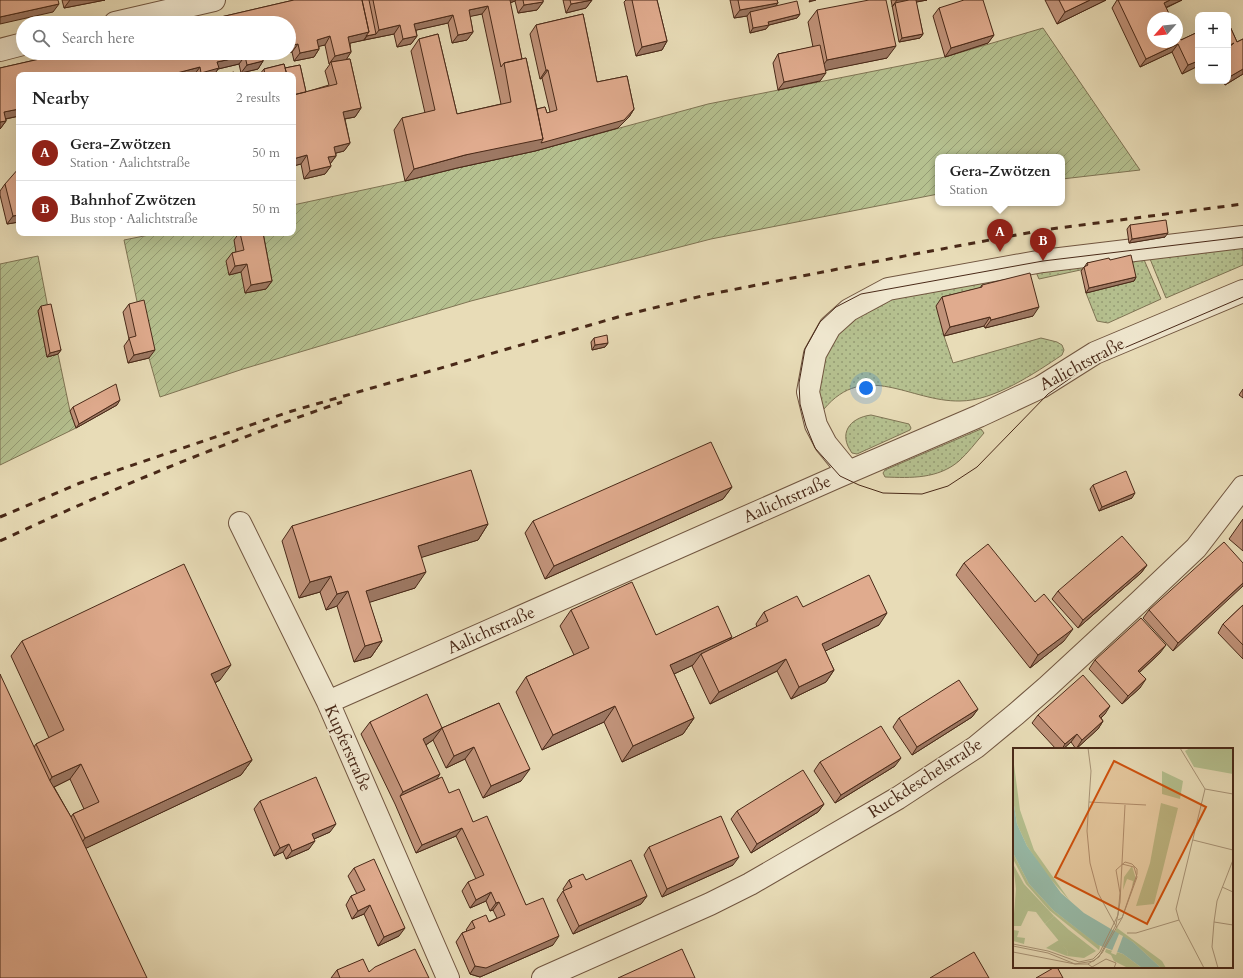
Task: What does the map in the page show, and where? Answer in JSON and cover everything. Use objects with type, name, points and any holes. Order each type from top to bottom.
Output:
[{"type":"street","points":[[145,16],[214,0]]},
{"type":"street","points":[[0,50],[16,46]]},
{"type":"street","points":[[844,466],[826,444],[816,425],[808,392],[815,354],[830,327],[849,310],[888,289],[1043,261],[1243,237]]},
{"type":"street","name":"Aalichtstraße","points":[[328,702],[837,477],[979,416],[1041,387],[1095,353],[1243,291]]},
{"type":"street","name":"Ruckdeschelstraße","points":[[542,978],[710,904],[750,884],[898,798],[976,747],[1047,687],[1196,548],[1243,487]]},
{"type":"street","name":"Kupferstraße","points":[[240,523],[328,702],[448,978]]},
{"type":"green space","points":[[1043,28],[1140,170],[1065,179],[1065,154],[935,154],[935,195],[711,239],[471,301],[243,369],[160,397],[149,358],[124,240],[144,236],[296,236],[296,204],[535,151],[708,104],[945,57]]},
{"type":"green space","points":[[1243,242],[1243,265],[1166,298],[1148,254]]},
{"type":"green space","points":[[1142,255],[1161,299],[1108,323],[1097,321],[1086,293],[1085,269],[1039,279],[1035,270]]},
{"type":"green space","points":[[38,256],[48,308],[38,310],[47,357],[58,354],[70,411],[76,428],[0,465],[0,264]]},
{"type":"green space","points":[[994,277],[997,288],[944,336],[953,363],[1041,338],[1057,342],[1062,345],[1064,350],[1062,355],[1014,385],[973,400],[941,400],[889,387],[872,385],[856,387],[840,395],[824,409],[819,408],[818,373],[831,341],[858,317],[907,291]]},
{"type":"green space","points":[[871,415],[909,424],[911,428],[910,430],[857,454],[852,453],[846,439],[848,428],[857,420]]},
{"type":"green space","points":[[981,429],[984,433],[966,455],[951,467],[933,474],[914,477],[885,477],[883,473],[885,470]]},
{"type":"building","points":[[0,0],[58,0],[59,4],[0,17]]},
{"type":"building","points":[[294,0],[362,0],[369,32],[348,37],[351,52],[335,56],[330,36],[317,40],[319,49],[300,53],[298,44],[296,44],[296,16],[225,16]]},
{"type":"building","points":[[362,0],[369,0],[376,34],[366,36],[369,32]]},
{"type":"building","points":[[373,0],[510,0],[522,59],[504,63],[501,67],[488,6],[469,10],[473,32],[458,35],[453,15],[414,24],[417,36],[403,39],[400,25],[379,30]]},
{"type":"building","points":[[523,0],[543,0],[543,2],[524,5]]},
{"type":"building","points":[[570,0],[592,0],[571,4]]},
{"type":"building","points":[[632,0],[657,0],[667,41],[642,47]]},
{"type":"building","points":[[738,0],[777,0],[778,3],[740,10]]},
{"type":"building","points":[[869,0],[886,0],[896,46],[827,60],[817,10]]},
{"type":"building","points":[[916,0],[923,34],[902,38],[895,3]]},
{"type":"building","points":[[964,0],[983,0],[994,35],[951,48],[939,8]]},
{"type":"building","points":[[1059,0],[1090,0],[1065,12]]},
{"type":"building","points":[[1118,0],[1170,0],[1164,3],[1168,12],[1147,12],[1147,48],[1169,48],[1146,59]]},
{"type":"building","points":[[797,1],[800,14],[768,22],[769,25],[753,28],[750,12]]},
{"type":"building","points":[[583,14],[597,82],[627,76],[634,109],[624,120],[541,143],[543,139],[537,109],[545,107],[547,113],[557,110],[536,25]]},
{"type":"building","points":[[1231,29],[1237,42],[1243,39],[1243,69],[1231,76],[1231,46],[1234,43],[1231,44]]},
{"type":"building","points":[[1195,33],[1195,62],[1188,65],[1180,48],[1183,48],[1183,39]]},
{"type":"building","points":[[438,34],[457,114],[511,102],[504,63],[526,58],[543,139],[465,155],[414,169],[402,118],[435,110],[419,39]]},
{"type":"building","points":[[820,45],[826,73],[784,82],[778,54]]},
{"type":"building","points":[[350,59],[361,108],[343,112],[350,143],[334,147],[336,156],[328,157],[331,166],[310,171],[307,155],[296,158],[296,94],[337,84],[331,62]]},
{"type":"building","points":[[35,60],[226,60],[217,62],[219,68],[205,72],[201,72],[200,67],[181,72],[16,72],[16,110],[4,112],[6,121],[0,122],[0,68]]},
{"type":"building","points":[[246,60],[263,60],[263,61],[247,65]]},
{"type":"building","points":[[284,64],[286,72],[264,72],[264,69]]},
{"type":"building","points":[[300,65],[306,92],[296,94],[296,72],[286,72],[285,68]]},
{"type":"building","points":[[16,171],[16,216],[13,216],[5,184]]},
{"type":"building","points":[[1166,220],[1168,233],[1132,239],[1130,225]]},
{"type":"building","points":[[241,236],[264,236],[272,281],[251,285],[247,264],[235,266],[232,253],[244,250]]},
{"type":"building","points":[[1131,255],[1136,277],[1089,288],[1084,267],[1088,265],[1087,263]]},
{"type":"building","points":[[1030,273],[1039,307],[991,320],[990,317],[950,327],[942,297]]},
{"type":"building","points":[[144,300],[155,350],[134,355],[129,338],[136,336],[129,304]]},
{"type":"building","points":[[51,304],[61,350],[50,353],[41,306]]},
{"type":"building","points":[[607,335],[608,343],[595,345],[594,338]]},
{"type":"building","points":[[116,384],[120,400],[79,424],[73,407]]},
{"type":"building","points":[[711,442],[732,487],[554,566],[533,521]]},
{"type":"building","points":[[471,470],[488,524],[418,546],[426,572],[366,591],[382,641],[365,646],[348,591],[337,594],[331,576],[310,582],[292,526]]},
{"type":"building","points":[[1126,471],[1135,493],[1102,507],[1093,485]]},
{"type":"building","points":[[1122,536],[1147,565],[1083,620],[1058,591]]},
{"type":"building","points":[[1224,542],[1243,563],[1243,583],[1178,643],[1149,610]]},
{"type":"building","points":[[988,544],[1035,602],[1044,594],[1073,629],[1038,655],[964,563]]},
{"type":"building","points":[[184,564],[231,665],[211,674],[252,760],[85,838],[73,814],[99,802],[81,764],[52,777],[36,744],[64,730],[22,641]]},
{"type":"building","points":[[869,575],[887,613],[822,644],[834,670],[799,687],[786,659],[719,692],[701,654],[768,621],[764,612],[797,596],[803,607]]},
{"type":"building","points":[[632,582],[656,635],[718,606],[732,637],[670,665],[694,718],[633,746],[615,706],[553,735],[526,677],[589,648],[571,610]]},
{"type":"building","points":[[1243,605],[1243,645],[1223,624]]},
{"type":"building","points":[[1141,618],[1166,645],[1138,671],[1146,679],[1128,696],[1095,660]]},
{"type":"building","points":[[0,674],[50,781],[71,817],[147,978],[0,978]]},
{"type":"building","points":[[1083,675],[1110,706],[1099,716],[1103,721],[1082,740],[1077,734],[1065,744],[1038,715]]},
{"type":"building","points":[[959,680],[978,709],[917,747],[899,718]]},
{"type":"building","points":[[427,694],[442,728],[423,739],[440,774],[403,792],[370,722]]},
{"type":"building","points":[[499,703],[530,769],[491,786],[474,747],[454,756],[442,728]]},
{"type":"building","points":[[881,726],[901,758],[841,795],[820,762]]},
{"type":"building","points":[[803,770],[824,804],[757,844],[737,811]]},
{"type":"building","points":[[316,777],[336,824],[312,834],[315,841],[292,851],[289,844],[280,848],[260,801]]},
{"type":"building","points":[[442,777],[449,793],[459,789],[473,822],[487,816],[526,905],[543,898],[559,936],[486,968],[475,966],[462,933],[475,928],[472,921],[486,915],[489,922],[505,915],[499,902],[496,903],[491,892],[476,900],[468,882],[484,875],[462,828],[422,845],[400,796]]},
{"type":"building","points":[[721,816],[739,857],[667,889],[649,847]]},
{"type":"building","points":[[374,859],[405,928],[384,937],[370,905],[358,911],[351,896],[365,890],[354,868]]},
{"type":"building","points":[[631,860],[647,896],[579,926],[563,891],[572,887],[569,880],[583,874],[586,880]]},
{"type":"building","points":[[415,949],[429,978],[340,978],[337,970],[363,959],[369,972],[375,967]]},
{"type":"building","points":[[682,949],[695,978],[618,978]]},
{"type":"building","points":[[974,952],[989,978],[930,978]]},
{"type":"building","points":[[1053,968],[1058,968],[1063,978],[1036,978]]},
{"type":"tram line","points":[[1243,237],[1043,261],[861,294],[836,307],[820,322],[805,349],[799,383],[800,404],[806,426],[815,448],[840,476],[859,485],[883,493],[922,494],[948,486],[977,467],[1048,394],[1096,360],[1243,297]]},
{"type":"railway","points":[[0,517],[80,483],[292,411],[625,315],[706,295],[1043,230],[1243,204]]},
{"type":"railway","points":[[0,541],[169,467],[255,433],[342,402]]},
{"type":"place","name":"Gera-Zwötzen","points":[[1000,252]]},
{"type":"place","name":"Bahnhof Zwötzen","points":[[1043,261]]}]
